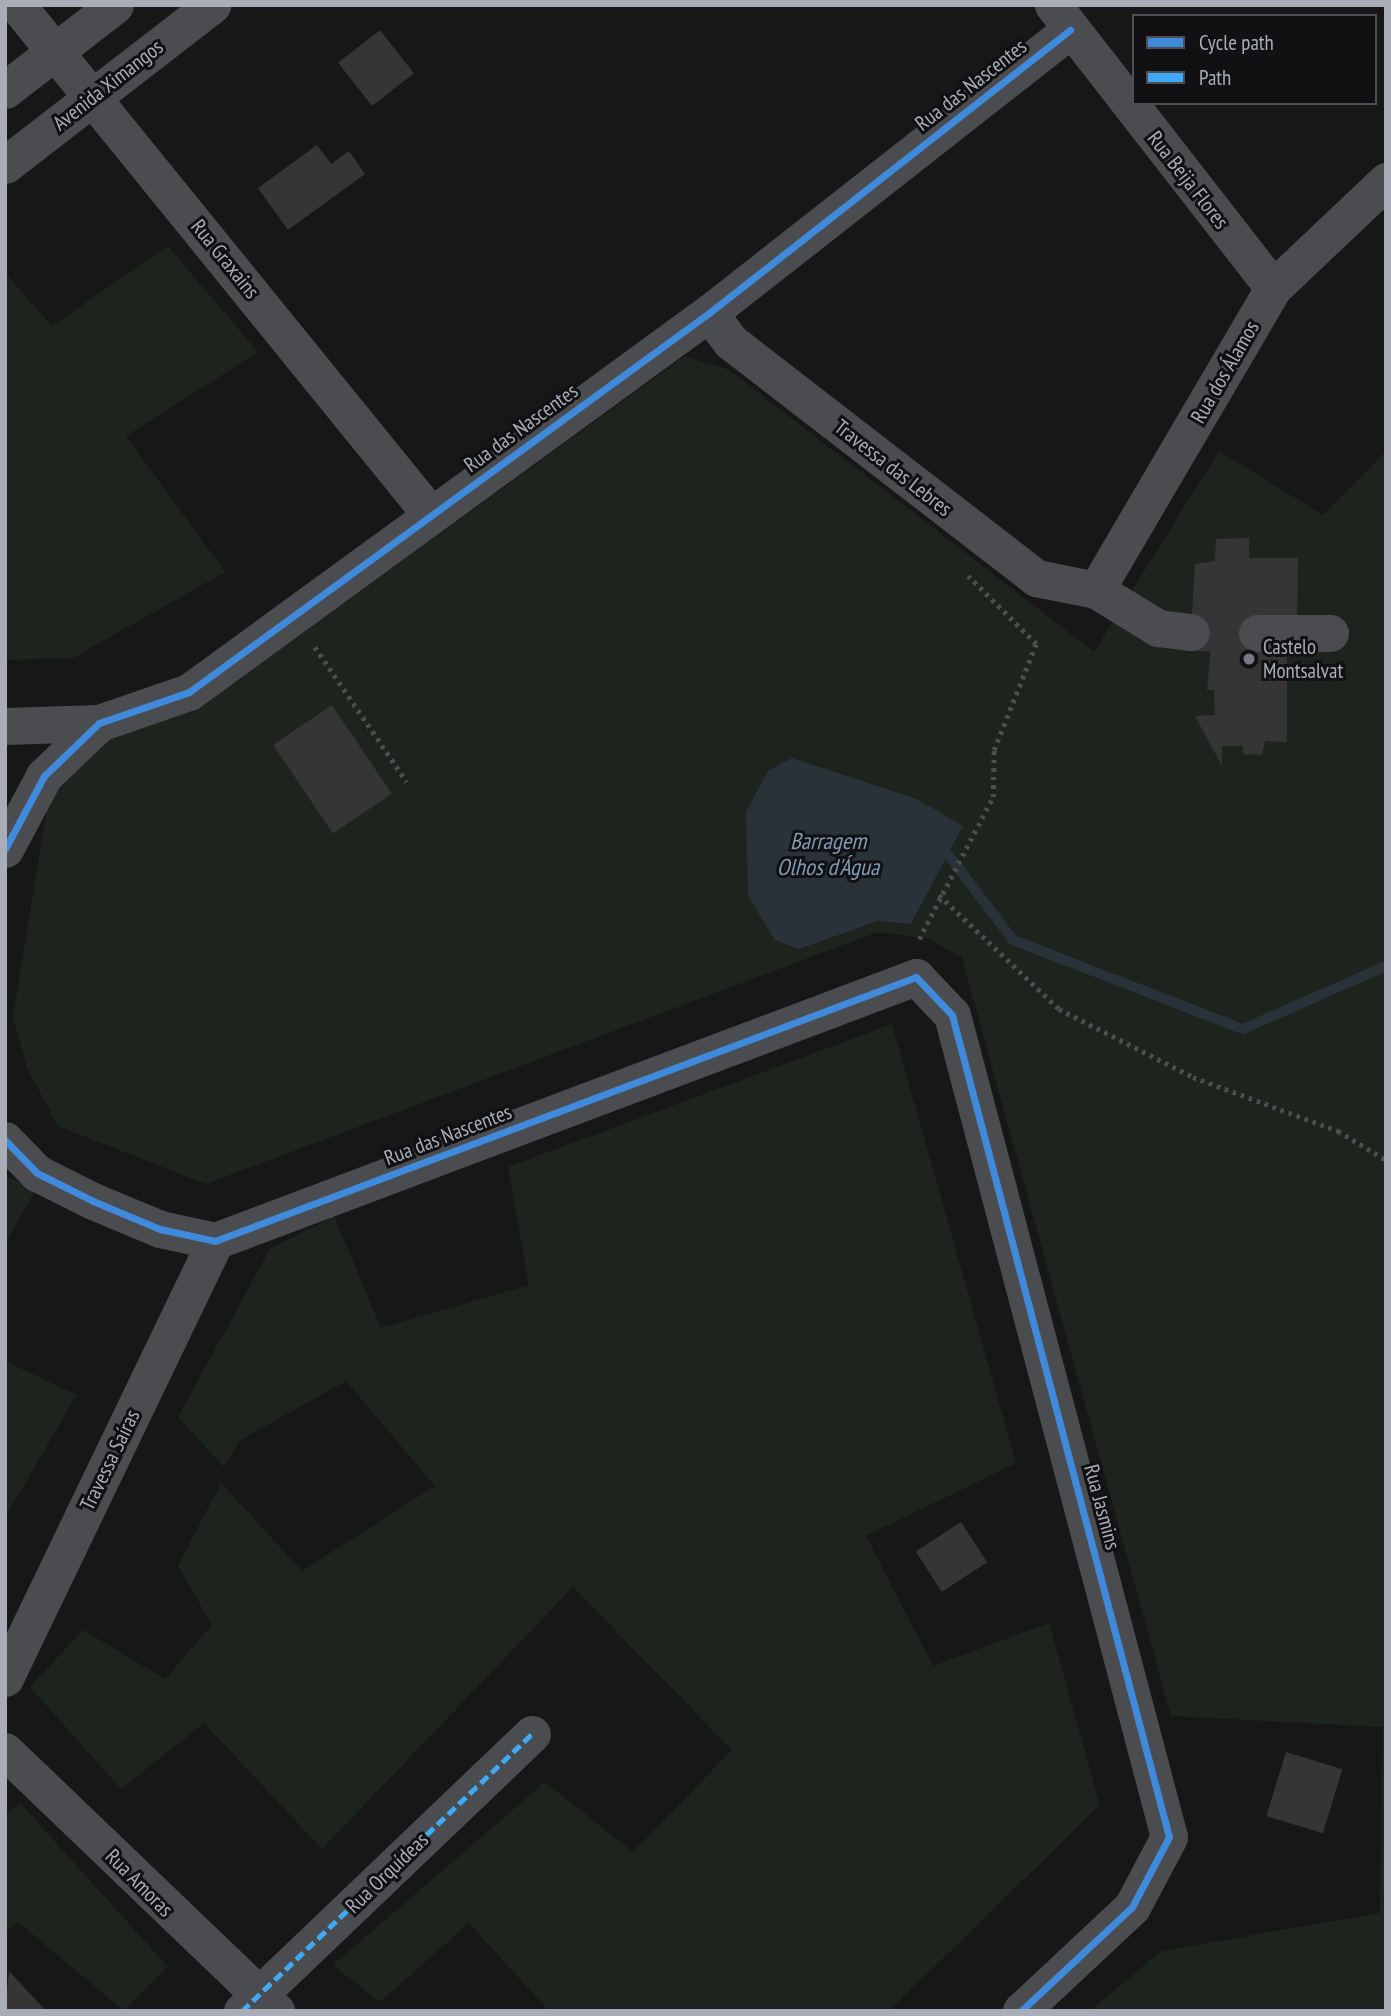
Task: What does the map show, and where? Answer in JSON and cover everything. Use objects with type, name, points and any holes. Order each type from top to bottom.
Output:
[{"type":"street","name":"Rua Graxains","points":[[17,5],[93,95],[431,515]]},
{"type":"street","points":[[5,90],[115,5]]},
{"type":"street","name":"Avenida Ximangos","points":[[5,165],[212,5]]},
{"type":"street","name":"Rua Beija Flores","points":[[1061,18],[1273,288]]},
{"type":"street","name":"Rua das Nascentes","points":[[5,849],[44,776],[99,723],[189,692],[709,313],[1061,18]]},
{"type":"street","name":"Rua dos Álamos","points":[[1096,590],[1273,288],[1386,181]]},
{"type":"street","name":"Travessa das Lebres","points":[[709,313],[731,342],[1036,578],[1096,590]]},
{"type":"street","points":[[1096,590],[1158,628],[1191,632]]},
{"type":"street","points":[[1257,634],[1330,633]]},
{"type":"street","points":[[5,726],[99,723]]},
{"type":"street","name":"Rua das Nascentes","points":[[215,1241],[916,976]]},
{"type":"street","name":"Rua Jasmins","points":[[916,976],[952,1015],[1169,1837],[1132,1907],[1021,2011]]},
{"type":"street","points":[[5,1140],[37,1172],[93,1201],[160,1229],[215,1241]]},
{"type":"street","name":"Travessa Saíras","points":[[5,1678],[215,1241]]},
{"type":"street","name":"Rua Orquídeas","points":[[258,2006],[532,1734]]},
{"type":"street","name":"Rua Amoras","points":[[5,1751],[258,2006]]},
{"type":"path","points":[[916,976],[919,933],[993,797],[994,750],[1036,644],[949,557],[956,518]]},
{"type":"path","points":[[294,616],[407,782]]},
{"type":"path","points":[[939,895],[1059,1009],[1192,1077],[1338,1131],[1386,1160]]},
{"type":"shaded area","points":[[168,246],[258,352],[126,436],[225,572],[73,658],[5,660],[5,273],[52,326]]},
{"type":"shaded area","points":[[685,356],[729,370],[1094,652],[1219,451],[1323,515],[1386,451],[1386,2011],[1090,2011],[1161,1951],[1380,1913],[1383,1727],[1171,1716],[962,958],[930,939],[878,932],[206,1184],[58,1126],[27,1068],[13,1017],[48,802],[105,738],[197,710]],"holes":[[[792,758],[917,799],[963,826],[911,924],[878,921],[798,949]]]},
{"type":"shaded area","points":[[892,1024],[1016,1463],[866,1536],[933,1666],[1049,1623],[1100,1805],[889,2011],[549,2011],[469,1923],[380,2002],[333,1965],[545,1782],[633,1852],[732,1750],[573,1587],[322,1849],[204,1723],[121,1789],[30,1687],[83,1630],[165,1679],[212,1625],[178,1566],[221,1483],[302,1571],[435,1486],[346,1381],[239,1441],[224,1467],[178,1417],[270,1249],[334,1216],[381,1328],[529,1285],[508,1167]]},
{"type":"shaded area","points":[[5,1176],[36,1189],[5,1244]]},
{"type":"shaded area","points":[[5,1361],[77,1395],[5,1517]]},
{"type":"shaded area","points":[[20,1803],[168,1967],[124,2011],[18,1922],[5,1933],[5,1816]]},
{"type":"water","name":"Barragem Olhos d'Água","points":[[792,758],[917,799],[963,826],[911,924],[878,921],[799,949],[775,940],[748,896],[746,812],[768,771]]},
{"type":"building","points":[[380,30],[414,73],[372,106],[338,63]]},
{"type":"building","points":[[317,145],[331,164],[349,151],[365,174],[288,230],[258,188]]},
{"type":"building","name":"Castelo Montsalvat","points":[[1249,538],[1249,558],[1298,558],[1297,623],[1287,646],[1287,742],[1265,741],[1262,755],[1243,754],[1243,746],[1222,746],[1222,766],[1195,716],[1215,715],[1214,690],[1207,690],[1211,646],[1190,647],[1195,564],[1215,561],[1216,539]]},
{"type":"building","points":[[332,705],[392,794],[333,833],[273,745]]},
{"type":"building","points":[[961,1522],[987,1562],[942,1592],[916,1551]]},
{"type":"building","points":[[1286,1752],[1342,1769],[1323,1833],[1266,1816]]},
{"type":"building","points":[[9,1971],[46,2011],[5,2011]]},
{"type":"waterway","points":[[947,853],[1013,940],[1243,1029],[1386,966]]},
{"type":"tunnel","points":[[1191,632],[1257,633]]},
{"type":"marked path","points":[[242,2011],[532,1734]]},
{"type":"cycle path","points":[[5,849],[44,776],[99,723],[189,692],[709,313],[1070,30]]},
{"type":"cycle path","points":[[5,1140],[37,1173],[93,1201],[160,1229],[215,1241],[916,977],[952,1015],[1169,1837],[1132,1907],[1021,2011]]},
{"type":"place","name":"Castelo Montsalvat","points":[[1249,659]]}]
